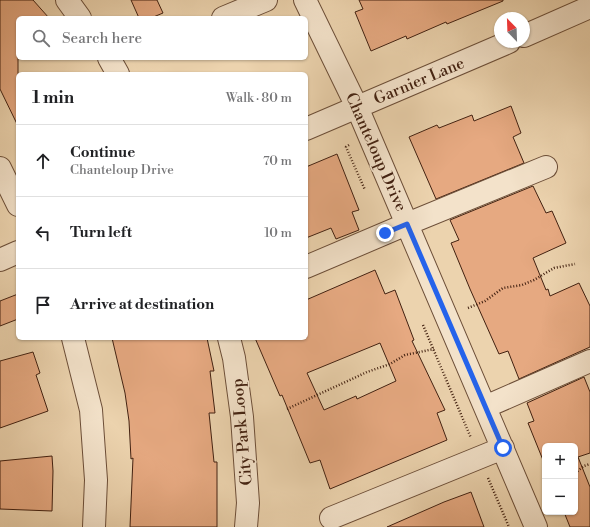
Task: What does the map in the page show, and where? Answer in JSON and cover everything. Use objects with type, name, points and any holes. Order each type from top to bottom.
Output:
[{"type":"street","points":[[67,0],[79,16]]},
{"type":"street","points":[[228,16],[266,0]]},
{"type":"street","name":"Chanteloup Drive","points":[[305,0],[357,107],[536,527]]},
{"type":"street","points":[[530,33],[590,7]]},
{"type":"street","name":"Garnier Lane","points":[[308,128],[495,48]]},
{"type":"street","points":[[110,60],[117,72]]},
{"type":"street","points":[[308,266],[546,167]]},
{"type":"street","points":[[0,168],[16,201]]},
{"type":"street","points":[[0,260],[16,253]]},
{"type":"street","points":[[74,340],[91,410],[96,480],[94,527]]},
{"type":"street","name":"City Park Loop","points":[[230,340],[234,358],[242,417],[248,503],[246,527]]},
{"type":"street","points":[[485,407],[590,360]]},
{"type":"street","points":[[331,518],[503,448]]},
{"type":"path","points":[[447,317],[485,301],[503,288],[522,285],[534,280],[554,268],[575,264]]},
{"type":"path","points":[[287,409],[367,372],[390,364],[405,355],[433,350],[456,340]]},
{"type":"path","points":[[578,471],[590,464]]},
{"type":"building","points":[[0,0],[33,0],[47,16],[16,16],[16,60],[18,60],[18,72],[16,72],[16,122],[0,89]]},
{"type":"building","points":[[131,0],[157,0],[163,13],[156,16],[138,16]]},
{"type":"building","points":[[359,0],[503,1],[447,24],[446,22],[407,39],[406,36],[371,51],[355,12],[363,9]]},
{"type":"building","points":[[511,106],[521,133],[513,137],[524,163],[436,199],[409,137],[437,125],[439,128],[472,115],[474,121]]},
{"type":"building","points":[[337,154],[359,210],[352,212],[359,230],[336,239],[331,228],[308,237],[308,166]]},
{"type":"building","points":[[533,186],[546,213],[552,211],[566,243],[533,258],[546,290],[548,289],[550,296],[579,283],[590,306],[590,347],[519,379],[508,351],[499,354],[470,289],[451,243],[459,240],[450,220]]},
{"type":"building","points":[[375,270],[385,294],[395,290],[414,340],[412,341],[445,410],[437,413],[447,440],[330,489],[320,460],[310,463],[282,395],[280,396],[256,340],[308,340],[308,299]],"holes":[[[380,343],[396,381],[357,399],[356,396],[324,410],[307,373]]]},
{"type":"building","points":[[16,295],[16,320],[0,326],[0,301]]},
{"type":"building","points":[[112,340],[207,340],[214,371],[210,371],[215,413],[209,413],[214,462],[217,462],[217,527],[130,527],[133,458],[131,459],[129,421],[125,393]]},
{"type":"building","points":[[33,352],[40,373],[36,375],[48,411],[0,428],[0,361]]},
{"type":"building","points":[[584,377],[590,392],[590,453],[578,457],[578,443],[542,443],[542,458],[528,423],[534,421],[527,403]]},
{"type":"building","points":[[52,456],[52,511],[0,509],[0,461]]},
{"type":"building","points":[[578,457],[590,487],[590,527],[570,527],[565,515],[578,515]]},
{"type":"building","points":[[471,492],[484,527],[387,527],[444,502]]},
{"type":"route","points":[[385,233],[407,224],[503,448]]}]
